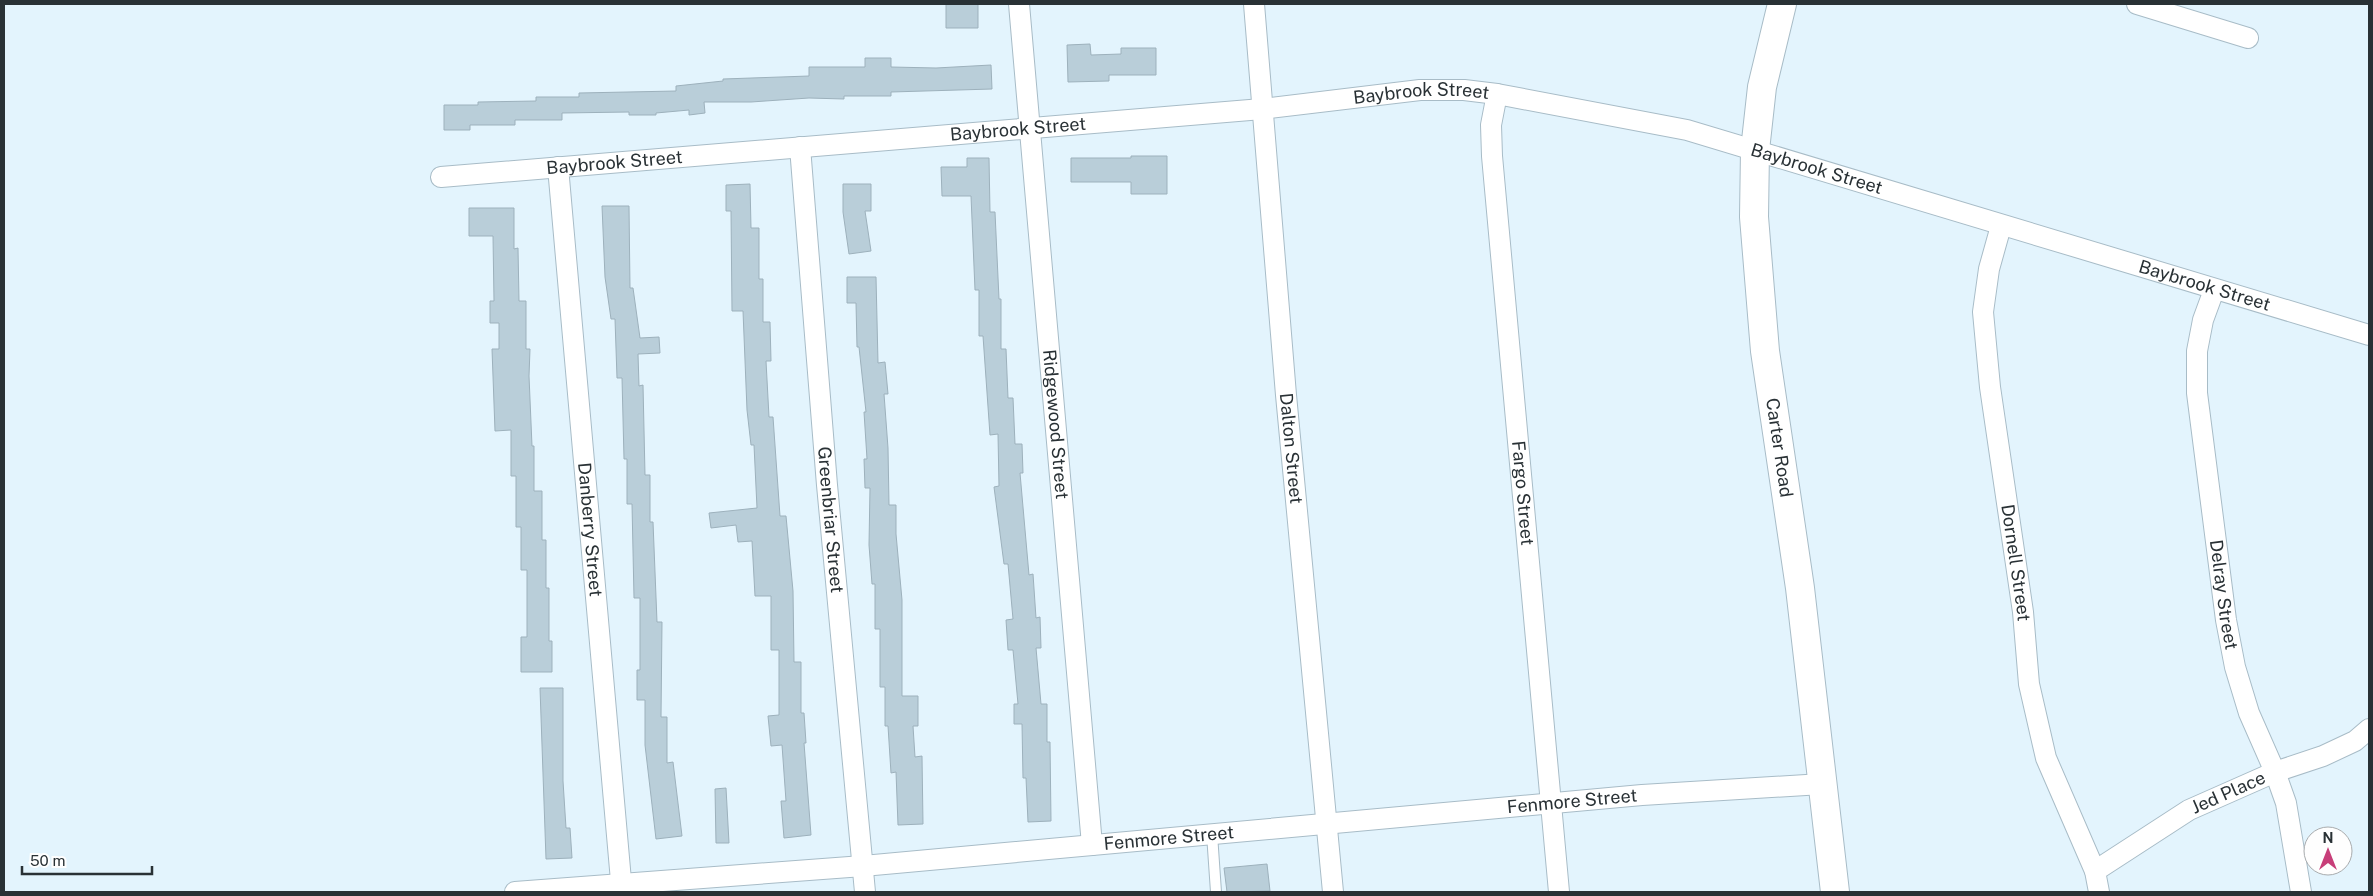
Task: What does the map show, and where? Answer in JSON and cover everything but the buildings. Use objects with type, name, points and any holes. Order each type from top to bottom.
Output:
[{"type":"main road","name":"Carter Road","points":[[1782,4],[1762,87],[1755,150],[1754,217],[1765,351],[1800,588],[1835,892]]},
{"type":"street","name":"Ridgewood Street","points":[[1019,4],[1092,845]]},
{"type":"street","name":"Dalton Street","points":[[1254,4],[1288,414],[1333,892]]},
{"type":"street","points":[[2137,4],[2248,38]]},
{"type":"street","name":"Baybrook Street","points":[[441,177],[1262,109],[1420,90],[1464,90],[1497,94],[1687,130],[2214,290],[2369,335]]},
{"type":"street","name":"Fargo Street","points":[[1497,94],[1491,125],[1492,156],[1559,892]]},
{"type":"street","name":"Greenbriar Street","points":[[800,147],[827,485],[865,892]]},
{"type":"street","name":"Danberry Street","points":[[558,167],[622,888]]},
{"type":"street","name":"Dornell Street","points":[[2002,226],[1989,269],[1983,312],[1990,387],[2023,612],[2029,684],[2046,758],[2095,871],[2099,892]]},
{"type":"street","name":"Delray Street","points":[[2214,290],[2204,320],[2197,351],[2197,393],[2226,620],[2235,667],[2249,713],[2275,772],[2286,803],[2301,892]]},
{"type":"street","name":"Jed Place","points":[[2095,871],[2189,810],[2275,772],[2323,756],[2355,741],[2369,729]]},
{"type":"street","name":"Fenmore Street","points":[[515,892],[622,888],[1642,795],[1822,784]]},
{"type":"lane","points":[[1212,834],[1216,892]]}]
